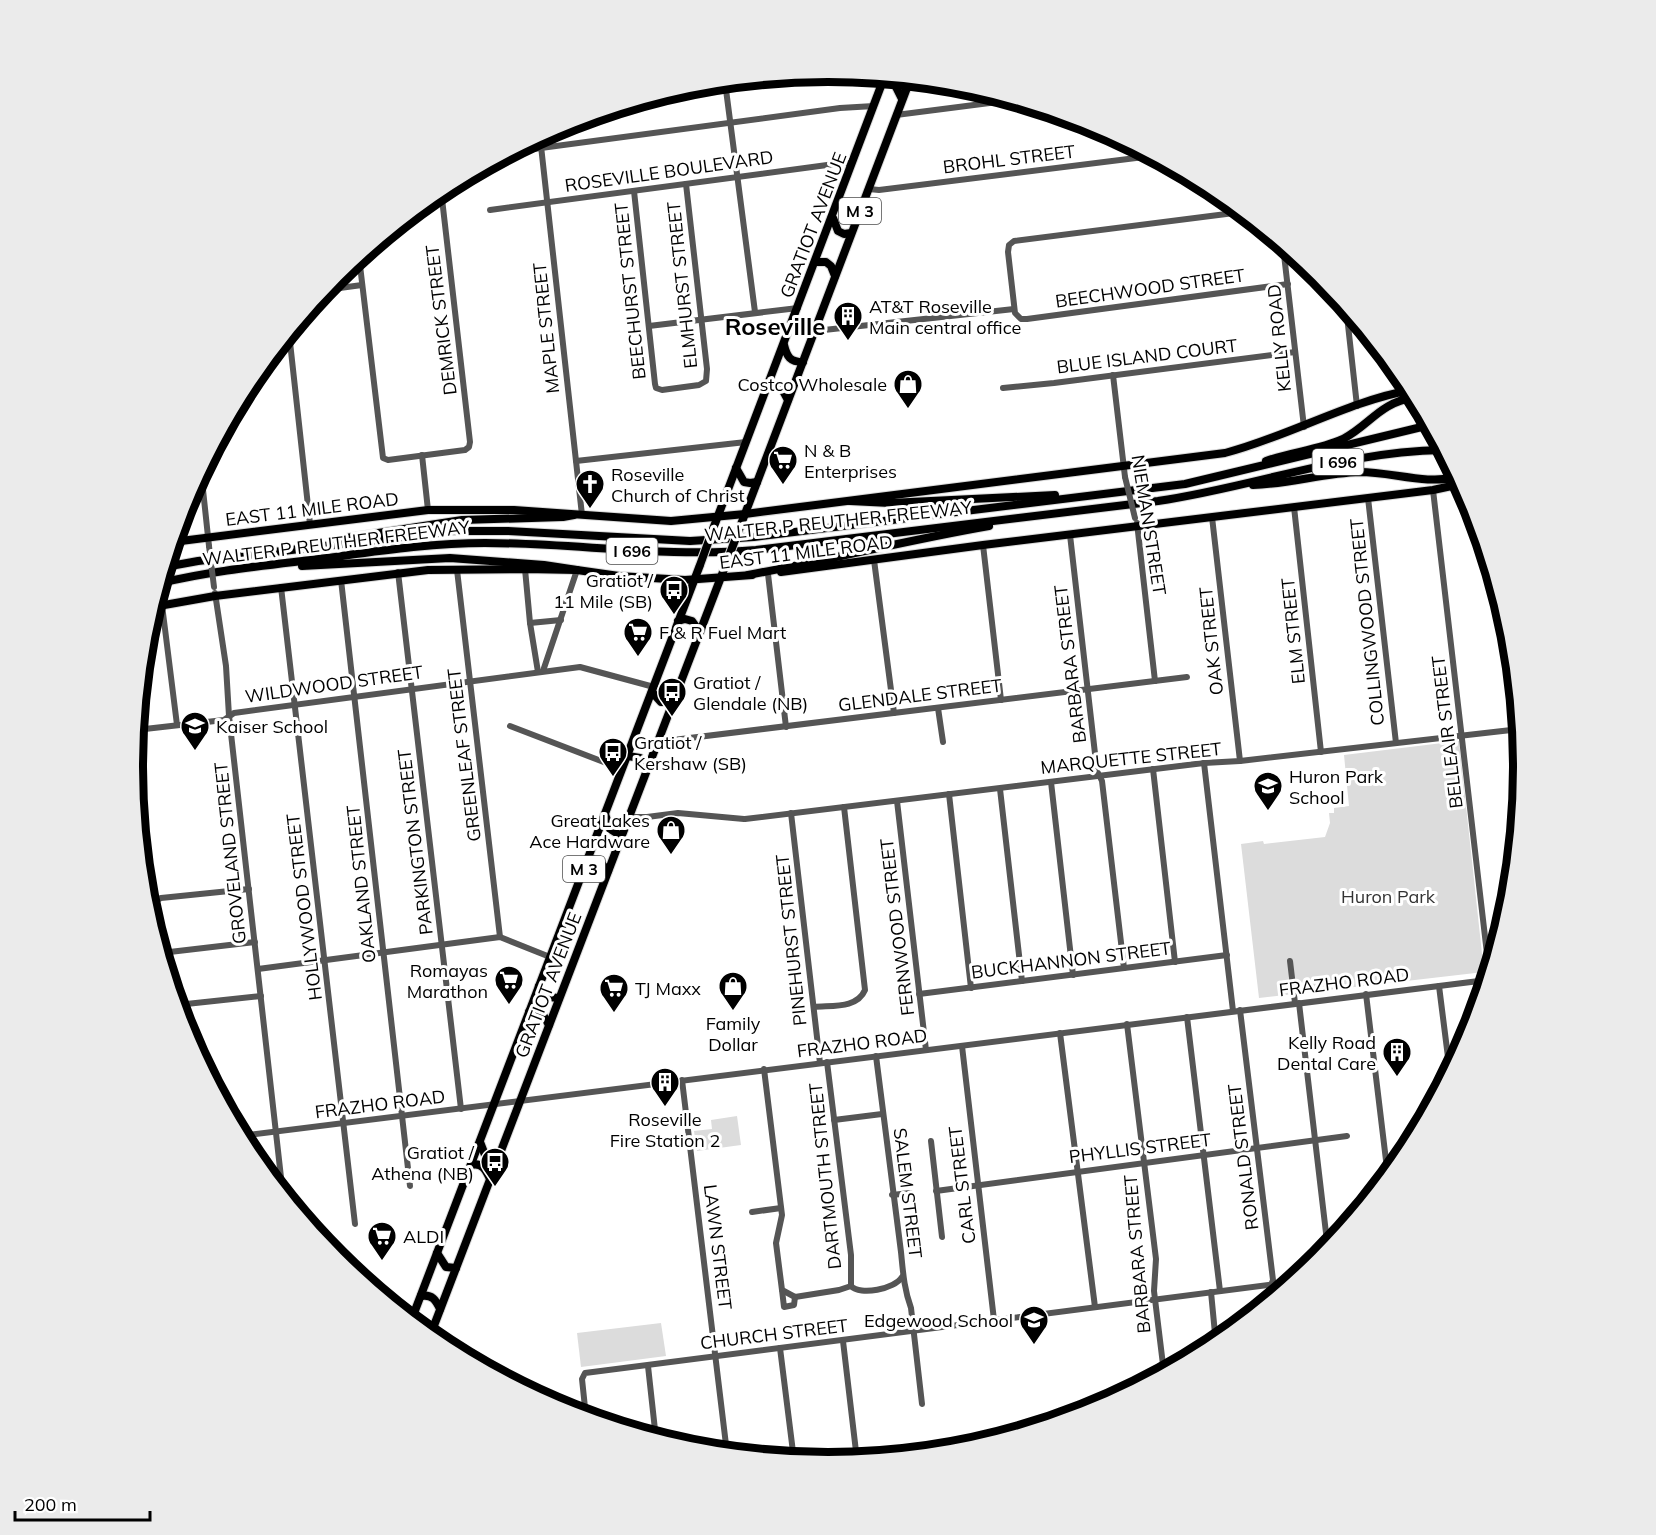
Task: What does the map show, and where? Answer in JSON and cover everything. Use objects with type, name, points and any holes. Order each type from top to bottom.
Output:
[{"type":"highway","points":[[1237,473],[1274,458],[1341,440],[1386,407],[1404,397]]},
{"type":"highway","name":"WALTER P REUTHER FREEWAY","points":[[173,566],[418,534],[478,531],[669,540],[754,537],[1154,488],[1237,473],[1422,428]]},
{"type":"highway","name":"WALTER P REUTHER FREEWAY","points":[[169,582],[225,572],[418,547],[467,543],[507,543],[672,553],[732,552],[1172,499],[1358,458],[1400,452],[1434,450]]},
{"type":"highway","points":[[1235,486],[1268,485],[1359,472],[1436,479],[1448,478]]},
{"type":"highway","points":[[850,501],[890,503],[950,501],[1066,494],[1117,488],[1154,488]]},
{"type":"highway","points":[[298,549],[336,540],[462,520],[563,518],[578,515]]},
{"type":"highway","points":[[748,575],[818,562],[931,536],[1010,524],[1038,516]]},
{"type":"highway","points":[[225,572],[243,574],[304,566],[450,558],[521,562],[577,570]]},
{"type":"main road","name":"GRATIOT AVENUE","points":[[717,517],[882,85]]},
{"type":"main road","points":[[895,86],[902,99]]},
{"type":"main road","name":"M 3","points":[[721,577],[907,87]]},
{"type":"main road","points":[[832,216],[838,231],[844,234],[851,233]]},
{"type":"main road","points":[[815,262],[826,262],[831,266],[835,276]]},
{"type":"main road","points":[[783,345],[789,359],[803,362]]},
{"type":"main road","points":[[767,387],[775,385],[781,387],[788,400]]},
{"type":"main road","name":"EAST 11 MILE ROAD","points":[[181,541],[428,510],[488,509],[650,520],[745,514],[1225,453],[1263,442],[1357,406],[1402,394]]},
{"type":"main road","points":[[736,468],[744,482],[758,482]]},
{"type":"main road","name":"EAST 11 MILE ROAD","points":[[163,605],[398,572],[525,568],[694,579],[748,575],[1070,535],[1136,522],[1212,517],[1452,486]]},
{"type":"main road","name":"M 3","points":[[694,579],[717,517]]},
{"type":"main road","name":"GRATIOT AVENUE","points":[[433,1327],[721,577]]},
{"type":"main road","name":"GRATIOT AVENUE","points":[[414,1313],[694,579]]},
{"type":"main road","points":[[678,621],[692,621],[699,632]]},
{"type":"main road","points":[[653,689],[661,702],[673,702]]},
{"type":"main road","points":[[628,756],[640,758],[647,769]]},
{"type":"main road","points":[[605,814],[610,829],[621,836]]},
{"type":"main road","points":[[588,858],[599,861],[608,871]]},
{"type":"main road","points":[[539,986],[548,997],[559,998]]},
{"type":"main road","points":[[530,1012],[542,1013],[549,1024]]},
{"type":"main road","points":[[480,1142],[485,1155],[497,1161]]},
{"type":"main road","points":[[471,1165],[482,1166],[490,1179]]},
{"type":"main road","points":[[437,1253],[446,1267],[456,1268]]},
{"type":"main road","points":[[421,1296],[427,1295],[433,1298],[440,1309]]},
{"type":"street","points":[[726,90],[755,312]]},
{"type":"street","points":[[896,115],[991,103]]},
{"type":"street","points":[[534,149],[874,106]]},
{"type":"street","name":"MAPLE STREET","points":[[541,148],[576,461],[578,515]]},
{"type":"street","name":"BROHL STREET","points":[[869,189],[1140,158]]},
{"type":"street","name":"ROSEVILLE BOULEVARD","points":[[490,210],[852,163]]},
{"type":"street","name":"ELMHURST STREET","points":[[656,388],[662,390],[699,385],[706,381],[703,319],[686,184]]},
{"type":"street","name":"BEECHURST STREET","points":[[634,191],[656,388]]},
{"type":"street","name":"DEMRICK STREET","points":[[422,455],[469,447],[442,201]]},
{"type":"street","points":[[815,331],[1014,309],[1009,245],[1014,241],[1230,213]]},
{"type":"street","name":"KELLY ROAD","points":[[1284,256],[1304,427]]},
{"type":"street","points":[[360,267],[383,458],[388,460],[422,455],[428,510]]},
{"type":"street","name":"BEECHWOOD STREET","points":[[1014,309],[1017,317],[1027,319],[1288,284]]},
{"type":"street","points":[[339,288],[362,285]]},
{"type":"street","points":[[650,326],[798,308]]},
{"type":"street","points":[[1348,322],[1357,406]]},
{"type":"street","points":[[290,344],[310,524]]},
{"type":"street","name":"BLUE ISLAND COURT","points":[[1003,388],[1295,352]]},
{"type":"street","name":"NIEMAN STREET","points":[[1113,375],[1123,466],[1136,522],[1155,681]]},
{"type":"street","points":[[576,461],[746,442]]},
{"type":"street","name":"GROVELAND STREET","points":[[203,488],[215,596],[226,666],[229,716],[281,1180]]},
{"type":"street","name":"BELLEAIR STREET","points":[[1433,490],[1488,952]]},
{"type":"street","name":"COLLINGWOOD STREET","points":[[1368,498],[1396,743]]},
{"type":"street","name":"ELM STREET","points":[[1294,507],[1321,752]]},
{"type":"street","name":"OAK STREET","points":[[1212,517],[1240,761]]},
{"type":"street","name":"BARBARA STREET","points":[[1070,535],[1097,771],[1102,781],[1124,968]]},
{"type":"street","points":[[983,545],[1001,700]]},
{"type":"street","points":[[874,560],[894,713]]},
{"type":"street","points":[[525,568],[530,623],[541,672]]},
{"type":"street","name":"GREENLEAF STREET","points":[[457,570],[500,937]]},
{"type":"street","points":[[541,672],[577,570]]},
{"type":"street","name":"PARKINGTON STREET","points":[[398,572],[461,1109]]},
{"type":"street","points":[[768,573],[786,727]]},
{"type":"street","name":"OAKLAND STREET","points":[[341,580],[411,1186]]},
{"type":"street","name":"HOLLYWOOD STREET","points":[[281,587],[355,1224]]},
{"type":"street","points":[[160,617],[177,725]]},
{"type":"street","points":[[530,623],[561,620]]},
{"type":"street","name":"WILDWOOD STREET","points":[[144,729],[224,720],[234,712],[541,672],[588,668],[653,689]]},
{"type":"street","name":"GLENDALE STREET","points":[[657,742],[1187,677]]},
{"type":"street","points":[[938,708],[943,742]]},
{"type":"street","points":[[510,726],[622,769]]},
{"type":"street","name":"MARQUETTE STREET","points":[[629,816],[648,817],[678,813],[745,819],[1204,763],[1240,761],[1512,730]]},
{"type":"street","name":"RONALD STREET","points":[[1204,763],[1227,955],[1273,1280],[1269,1292]]},
{"type":"street","points":[[1153,769],[1175,962]]},
{"type":"street","points":[[1051,782],[1073,975]]},
{"type":"street","points":[[1000,789],[1022,981]]},
{"type":"street","points":[[949,795],[972,988]]},
{"type":"street","name":"FERNWOOD STREET","points":[[897,801],[926,1050]]},
{"type":"street","points":[[814,1007],[852,1003],[859,1000],[865,990],[844,807]]},
{"type":"street","name":"PINEHURST STREET","points":[[791,813],[820,1063]]},
{"type":"street","points":[[156,901],[161,898],[249,889]]},
{"type":"street","points":[[258,969],[500,937],[550,957]]},
{"type":"street","points":[[168,952],[255,942]]},
{"type":"street","name":"BUCKHANNON STREET","points":[[919,994],[1227,955]]},
{"type":"street","points":[[1290,961],[1326,1237]]},
{"type":"street","name":"FRAZHO ROAD","points":[[250,1135],[1479,981]]},
{"type":"street","points":[[1439,986],[1448,1057]]},
{"type":"street","points":[[1366,994],[1387,1164]]},
{"type":"street","points":[[185,1004],[261,996]]},
{"type":"street","points":[[1187,1017],[1220,1291]]},
{"type":"street","name":"BARBARA STREET","points":[[1127,1024],[1156,1259],[1155,1299],[1163,1365]]},
{"type":"street","points":[[1060,1033],[1095,1307]]},
{"type":"street","name":"CARL STREET","points":[[962,1046],[994,1320]]},
{"type":"street","name":"SALEM STREET","points":[[876,1056],[901,1252],[902,1277],[906,1283],[922,1404]]},
{"type":"street","name":"DARTMOUTH STREET","points":[[827,1062],[850,1253],[851,1286]]},
{"type":"street","points":[[764,1070],[781,1208],[782,1222],[776,1243],[784,1292],[784,1307],[794,1305],[795,1297]]},
{"type":"street","name":"LAWN STREET","points":[[682,1080],[726,1445]]},
{"type":"street","points":[[834,1120],[882,1114]]},
{"type":"street","name":"PHYLLIS STREET","points":[[936,1191],[1347,1136]]},
{"type":"street","points":[[931,1142],[942,1238]]},
{"type":"street","points":[[892,1194],[910,1192]]},
{"type":"street","points":[[752,1212],[781,1208]]},
{"type":"street","points":[[784,1292],[795,1297],[851,1286],[856,1290],[883,1288],[896,1285],[902,1277]]},
{"type":"street","name":"CHURCH STREET","points":[[585,1407],[583,1376],[585,1373],[1279,1284]]},
{"type":"street","points":[[1211,1292],[1215,1333]]},
{"type":"street","points":[[843,1341],[856,1451]]},
{"type":"street","points":[[780,1348],[793,1451]]},
{"type":"street","points":[[648,1366],[655,1430]]},
{"type":"green space","name":"Huron Park","points":[[1459,741],[1483,967],[1482,972],[1259,998],[1241,844],[1263,841],[1264,844],[1325,837],[1330,823],[1329,813],[1334,813],[1334,808],[1349,806],[1344,755]]},
{"type":"green space","points":[[737,1116],[741,1145],[697,1151],[694,1131],[712,1129],[711,1120]]},
{"type":"green space","points":[[661,1323],[666,1356],[581,1367],[577,1333]]},
{"type":"place","name":"AT&T Roseville Main central office","points":[[848,342]]},
{"type":"place","name":"Costco Wholesale","points":[[908,410]]},
{"type":"place","name":"N & B Enterprises","points":[[783,486]]},
{"type":"place","name":"Roseville Church of Christ","points":[[590,510]]},
{"type":"place","name":"Gratiot / 11 Mile (SB)","points":[[674,616]]},
{"type":"place","name":"F & R Fuel Mart","points":[[638,658]]},
{"type":"place","name":"Gratiot / Glendale (NB)","points":[[672,718]]},
{"type":"place","name":"Kaiser School","points":[[195,752]]},
{"type":"place","name":"Gratiot / Kershaw (SB)","points":[[613,778]]},
{"type":"place","name":"Huron Park School","points":[[1268,812]]},
{"type":"place","name":"Great Lakes Ace Hardware","points":[[671,856]]},
{"type":"place","name":"Romayas Marathon","points":[[509,1006]]},
{"type":"place","name":"Family Dollar","points":[[733,1012]]},
{"type":"place","name":"TJ Maxx","points":[[614,1014]]},
{"type":"place","name":"Kelly Road Dental Care","points":[[1397,1078]]},
{"type":"place","name":"Roseville Fire Station 2","points":[[665,1108]]},
{"type":"place","name":"Gratiot / Athena (NB)","points":[[495,1188]]},
{"type":"place","name":"ALDI","points":[[382,1262]]},
{"type":"place","name":"Edgewood School","points":[[1034,1346]]},
{"type":"district","name":"Roseville","points":[[775,326]]}]
